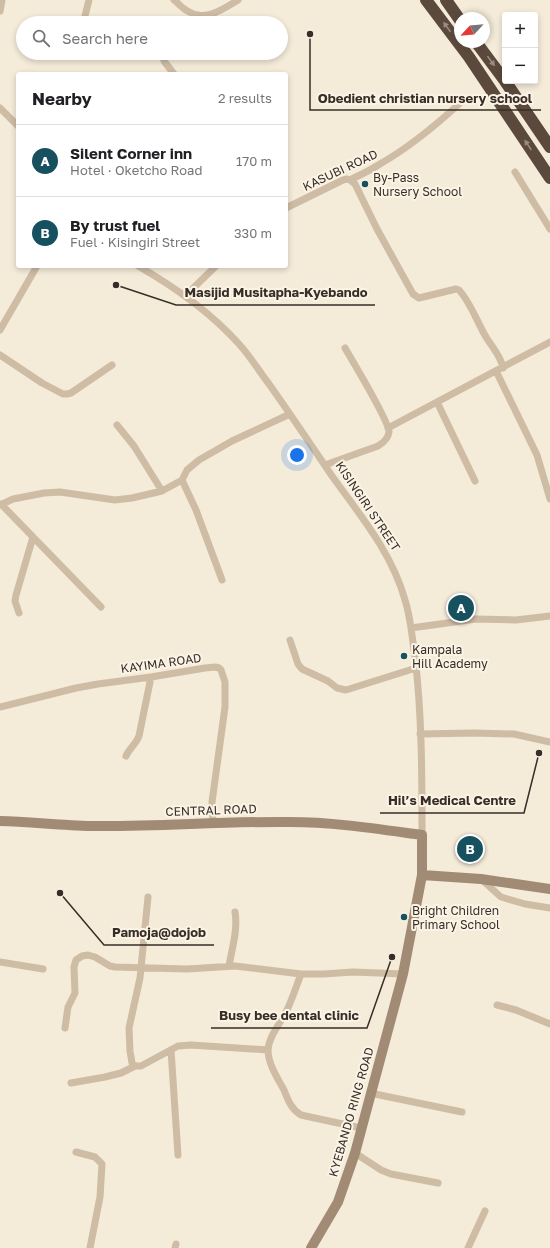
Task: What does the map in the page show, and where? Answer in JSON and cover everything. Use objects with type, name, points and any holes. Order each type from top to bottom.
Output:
[{"type":"highway","points":[[426,0],[468,57],[550,178]]},
{"type":"highway","points":[[446,0],[454,12]]},
{"type":"highway","points":[[480,48],[502,77]]},
{"type":"highway","points":[[507,84],[550,147]]},
{"type":"street","points":[[0,11],[2,0]]},
{"type":"street","points":[[85,16],[89,0]]},
{"type":"street","points":[[174,0],[186,10],[198,15],[206,16],[213,14],[238,0]]},
{"type":"street","points":[[164,60],[172,72]]},
{"type":"street","name":"KASUBI ROAD","points":[[288,207],[343,180],[350,180],[379,165],[439,122],[459,104]]},
{"type":"street","points":[[0,108],[16,124]]},
{"type":"street","points":[[515,172],[550,229]]},
{"type":"street","points":[[350,180],[357,190],[377,229],[414,294],[419,298],[456,289],[459,290],[501,360],[503,368]]},
{"type":"street","points":[[0,330],[36,268]]},
{"type":"street","name":"KISINGIRI STREET","points":[[141,268],[185,296],[220,325],[240,345],[376,537],[390,561],[402,587],[406,602],[416,668],[420,708],[422,835]]},
{"type":"street","points":[[185,296],[214,268]]},
{"type":"street","points":[[388,428],[550,342]]},
{"type":"street","points":[[325,465],[378,446],[387,438],[389,432],[376,403],[345,348]]},
{"type":"street","points":[[0,356],[42,383],[63,394],[71,393],[112,365]]},
{"type":"street","points":[[496,371],[536,455],[550,499]]},
{"type":"street","points":[[437,402],[475,481]]},
{"type":"street","points":[[101,607],[1,505],[13,499],[44,493],[60,492],[115,500],[162,492],[182,480],[187,470],[199,460],[232,441],[290,414]]},
{"type":"street","points":[[117,425],[137,450],[162,492]]},
{"type":"street","points":[[182,480],[196,510],[222,580]]},
{"type":"street","points":[[19,614],[15,601],[16,595],[33,537]]},
{"type":"street","points":[[411,628],[476,618],[516,620],[550,616]]},
{"type":"street","points":[[290,640],[298,664],[302,669],[328,681],[341,690],[346,690],[416,668]]},
{"type":"street","name":"KAYIMA ROAD","points":[[0,707],[76,688],[215,667],[221,670],[225,682],[225,706],[212,802],[213,823]]},
{"type":"street","points":[[126,756],[139,736],[151,677]]},
{"type":"street","points":[[420,734],[514,734],[550,742]]},
{"type":"street","name":"CENTRAL ROAD","points":[[0,821],[91,826],[292,822],[329,824],[422,835]]},
{"type":"street","name":"KYEBANDO RING ROAD","points":[[312,1248],[338,1202],[355,1153],[403,974],[422,875],[422,835]]},
{"type":"street","points":[[422,875],[481,879],[550,889]]},
{"type":"street","points":[[481,879],[501,898],[550,908]]},
{"type":"street","points":[[135,1066],[132,1063],[130,1051],[130,1028],[142,968],[148,897]]},
{"type":"street","points":[[229,966],[236,931],[235,912]]},
{"type":"street","points":[[65,1028],[68,1007],[75,993],[74,966],[78,958],[88,955],[95,957],[110,966],[142,968],[194,969],[247,966],[301,974],[353,972],[403,974]]},
{"type":"street","points":[[0,962],[43,969]]},
{"type":"street","points":[[301,974],[287,1010],[273,1034],[268,1050],[273,1070],[290,1104],[301,1115],[361,1128]]},
{"type":"street","points":[[497,1005],[516,1010],[550,1024]]},
{"type":"street","points":[[71,1083],[105,1078],[121,1073],[135,1066],[141,1066],[178,1046],[192,1045],[268,1050]]},
{"type":"street","points":[[171,1050],[178,1155]]},
{"type":"street","points":[[370,1093],[462,1112]]},
{"type":"street","points":[[76,1152],[95,1157],[102,1164],[100,1197],[90,1248]]},
{"type":"street","points":[[355,1153],[381,1170],[391,1174],[438,1183]]},
{"type":"street","points":[[468,1248],[485,1211]]},
{"type":"place","name":"Obedient christian nursery school","points":[[310,34]]},
{"type":"place","name":"By-Pass Nursery School","points":[[365,184]]},
{"type":"place","name":"Masijid Musitapha-Kyebando","points":[[116,285]]},
{"type":"place","name":"Silent Corner inn","points":[[461,608]]},
{"type":"place","name":"Kampala Hill Academy","points":[[404,656]]},
{"type":"place","name":"Hil’s Medical Centre","points":[[539,753]]},
{"type":"place","name":"By trust fuel","points":[[470,849]]},
{"type":"place","name":"Pamoja@dojob","points":[[60,893]]},
{"type":"place","name":"Bright Children Primary School","points":[[404,917]]},
{"type":"place","name":"Busy bee dental clinic","points":[[392,957]]}]
